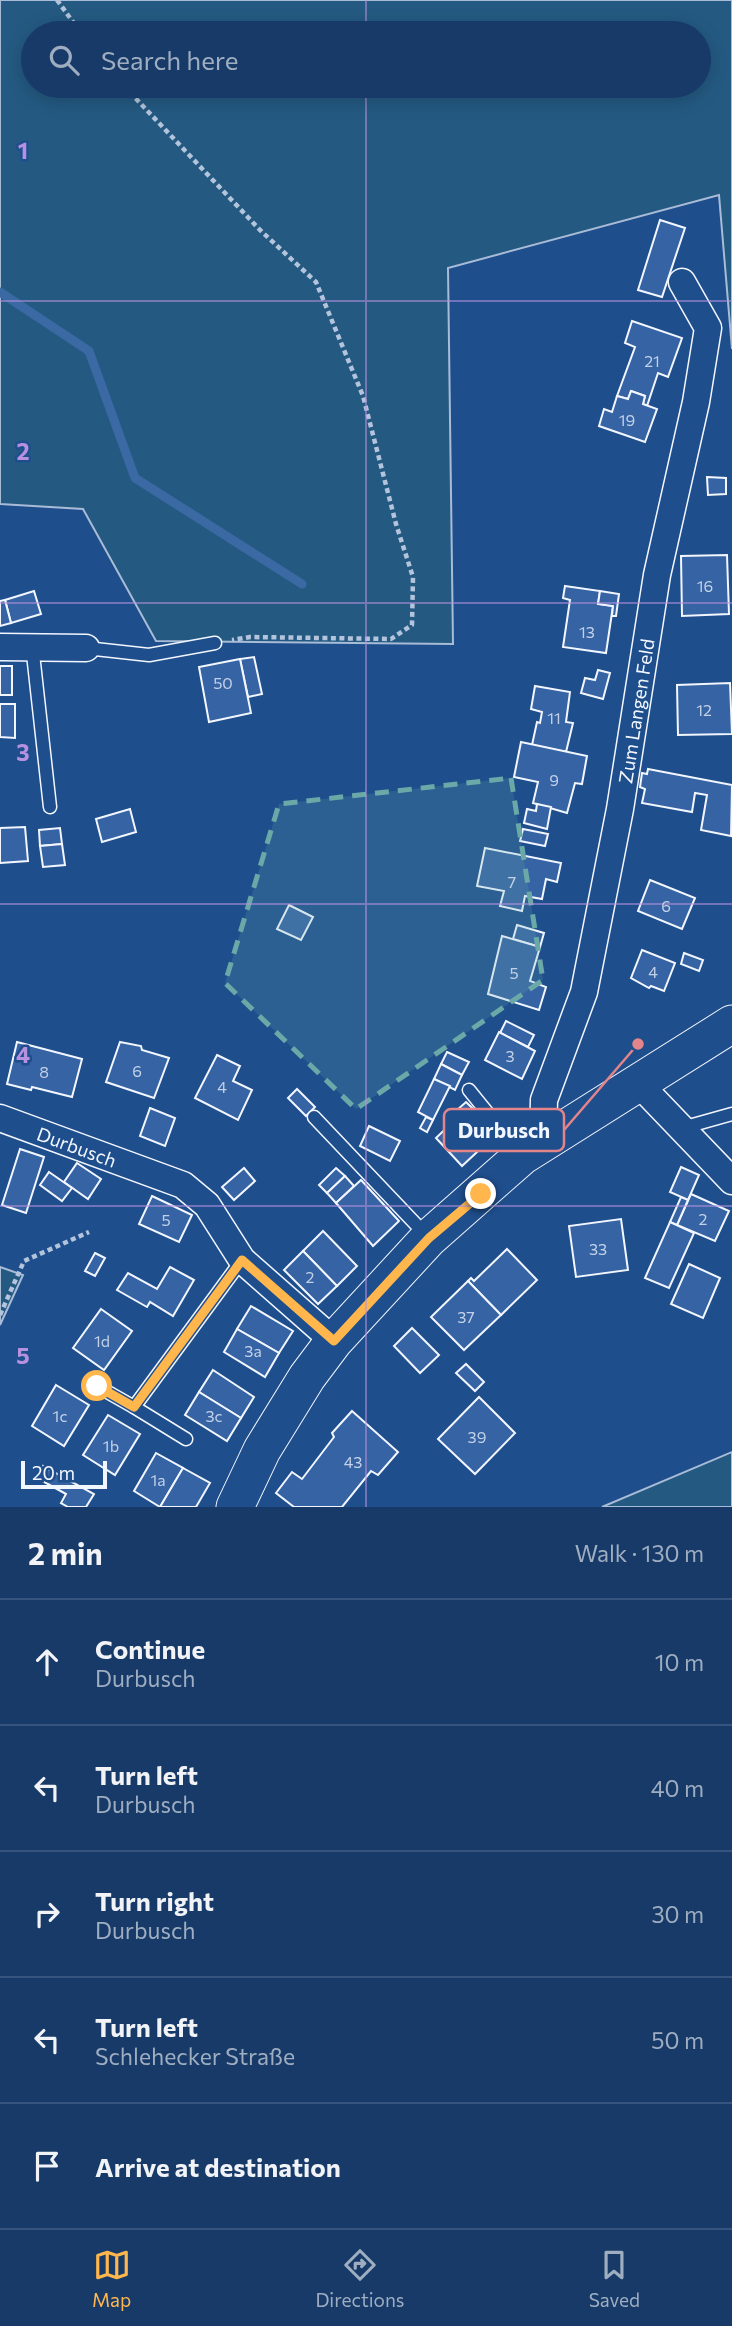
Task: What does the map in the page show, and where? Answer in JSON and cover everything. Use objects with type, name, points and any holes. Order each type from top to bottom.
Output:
[{"type":"main road","points":[[235,1507],[262,1450],[307,1377],[334,1341],[429,1238],[533,1149],[732,1024]]},
{"type":"street","name":"Zum Langen Feld","points":[[533,1149],[544,1100],[587,979],[620,809],[657,575],[696,402],[708,328],[682,282]]},
{"type":"street","points":[[0,647],[32,645],[86,648]]},
{"type":"street","points":[[639,1084],[679,1129],[732,1181]]},
{"type":"street","name":"Durbusch","points":[[0,1118],[183,1185],[208,1205],[242,1260],[334,1341]]},
{"type":"lane","points":[[86,648],[149,655],[215,643]]},
{"type":"lane","points":[[32,645],[50,807]]},
{"type":"lane","points":[[470,1090],[533,1149]]},
{"type":"lane","points":[[679,1129],[732,1114]]},
{"type":"lane","points":[[314,1117],[429,1238]]},
{"type":"lane","points":[[134,1407],[242,1260]]},
{"type":"lane","points":[[97,1386],[186,1439]]},
{"type":"path","points":[[57,0],[72,21]]},
{"type":"path","points":[[135,98],[260,230],[316,282],[363,396],[396,524],[413,577],[412,625],[391,639],[250,637],[215,643]]},
{"type":"path","points":[[0,1315],[24,1261],[89,1232]]},
{"type":"highlighted area","points":[[511,778],[543,980],[356,1109],[225,983],[279,804]]},
{"type":"shaded area","points":[[0,0],[732,0],[732,349],[719,195],[448,268],[453,644],[156,641],[83,509],[0,504]]},
{"type":"shaded area","points":[[0,1267],[23,1275],[0,1325]]},
{"type":"shaded area","points":[[732,1452],[732,1507],[602,1507]]},
{"type":"building","points":[[660,220],[685,228],[662,297],[638,290]]},
{"type":"building","points":[[632,321],[682,338],[668,377],[658,373],[647,406],[643,404],[645,396],[631,391],[628,399],[617,396],[635,347],[625,343]]},
{"type":"building","points":[[631,391],[645,396],[643,404],[657,409],[645,442],[599,426],[604,409],[612,412],[617,396],[628,399]]},
{"type":"building","points":[[707,477],[726,478],[726,494],[708,495]]},
{"type":"building","points":[[727,555],[729,614],[682,616],[681,556]]},
{"type":"building","points":[[565,586],[600,591],[598,604],[613,606],[606,653],[563,647],[570,600],[563,598]]},
{"type":"building","points":[[34,591],[41,614],[11,623],[5,600]]},
{"type":"building","points":[[600,591],[619,594],[616,616],[612,616],[613,606],[598,604]]},
{"type":"building","points":[[5,600],[11,623],[0,626],[0,601]]},
{"type":"building","points":[[254,657],[262,694],[248,697],[240,659]]},
{"type":"building","points":[[240,659],[251,713],[209,722],[199,667]]},
{"type":"building","points":[[0,666],[12,666],[12,695],[0,695]]},
{"type":"building","points":[[598,670],[610,673],[603,699],[581,693],[585,678],[595,680]]},
{"type":"building","points":[[730,683],[732,734],[678,735],[677,685]]},
{"type":"building","points":[[535,686],[570,692],[566,722],[573,723],[566,752],[532,745],[542,712],[531,709]]},
{"type":"building","points":[[0,704],[15,704],[15,738],[0,737]]},
{"type":"building","points":[[521,742],[587,756],[582,784],[575,783],[567,813],[533,803],[538,782],[514,777]]},
{"type":"building","points":[[648,769],[732,785],[731,836],[701,830],[707,795],[695,793],[692,812],[642,803],[645,789],[640,787],[642,773],[647,774]]},
{"type":"building","points":[[537,804],[551,807],[547,829],[524,823],[527,809],[536,811]]},
{"type":"building","points":[[130,809],[136,832],[102,842],[96,819]]},
{"type":"building","points":[[25,827],[28,861],[0,863],[0,828]]},
{"type":"building","points":[[60,828],[62,844],[40,846],[39,830]]},
{"type":"building","points":[[523,829],[548,834],[545,846],[520,841]]},
{"type":"building","points":[[62,844],[65,865],[43,867],[40,846]]},
{"type":"building","points":[[485,848],[561,863],[557,882],[546,879],[542,899],[525,896],[522,911],[500,906],[504,891],[477,886]]},
{"type":"building","points":[[650,880],[695,898],[682,929],[638,911]]},
{"type":"building","points":[[289,905],[313,917],[301,940],[277,929]]},
{"type":"building","points":[[517,925],[544,933],[540,947],[513,939]]},
{"type":"building","points":[[502,936],[540,947],[530,981],[546,987],[539,1010],[488,994]]},
{"type":"building","points":[[642,950],[675,963],[664,991],[651,986],[649,988],[631,978]]},
{"type":"building","points":[[684,953],[703,960],[699,971],[681,964]]},
{"type":"building","points":[[506,1021],[534,1035],[528,1047],[500,1033]]},
{"type":"building","points":[[499,1032],[535,1051],[522,1079],[485,1060]]},
{"type":"building","points":[[17,1042],[82,1059],[72,1097],[7,1084]]},
{"type":"building","points":[[120,1042],[141,1046],[142,1050],[169,1058],[154,1098],[106,1082]]},
{"type":"building","points":[[447,1052],[469,1062],[462,1075],[441,1064]]},
{"type":"building","points":[[217,1055],[240,1066],[233,1081],[252,1090],[238,1120],[195,1098]]},
{"type":"building","points":[[441,1064],[462,1075],[455,1090],[434,1079]]},
{"type":"building","points":[[434,1079],[450,1086],[433,1120],[418,1112]]},
{"type":"building","points":[[297,1089],[315,1107],[306,1116],[288,1098]]},
{"type":"building","points":[[466,1102],[488,1123],[481,1129],[490,1140],[462,1166],[436,1138],[461,1114],[457,1110]]},
{"type":"building","points":[[150,1108],[175,1118],[165,1146],[140,1136]]},
{"type":"building","points":[[426,1117],[433,1120],[427,1132],[420,1128]]},
{"type":"building","points":[[369,1126],[400,1141],[390,1161],[360,1146]]},
{"type":"building","points":[[20,1149],[44,1157],[26,1213],[2,1205]]},
{"type":"building","points":[[77,1163],[101,1179],[88,1199],[64,1182]]},
{"type":"building","points":[[681,1167],[699,1175],[688,1200],[670,1192]]},
{"type":"building","points":[[244,1168],[255,1181],[234,1200],[222,1187]]},
{"type":"building","points":[[336,1168],[345,1176],[327,1193],[319,1185]]},
{"type":"building","points":[[49,1172],[72,1188],[62,1201],[40,1185]]},
{"type":"building","points":[[345,1176],[354,1186],[336,1203],[327,1193]]},
{"type":"building","points":[[361,1180],[399,1221],[373,1246],[336,1203]]},
{"type":"building","points":[[691,1194],[729,1211],[715,1241],[677,1225]]},
{"type":"building","points":[[152,1196],[192,1215],[179,1242],[139,1224]]},
{"type":"building","points":[[681,1197],[688,1200],[677,1225],[670,1222]]},
{"type":"building","points":[[621,1219],[628,1270],[576,1277],[569,1226]]},
{"type":"building","points":[[670,1222],[694,1233],[669,1288],[645,1278]]},
{"type":"building","points":[[323,1231],[357,1266],[337,1286],[303,1251]]},
{"type":"building","points":[[507,1249],[537,1280],[501,1315],[468,1281],[471,1278],[474,1281]]},
{"type":"building","points":[[303,1251],[337,1286],[318,1304],[284,1270]]},
{"type":"building","points":[[95,1253],[105,1258],[95,1276],[85,1271]]},
{"type":"building","points":[[689,1264],[720,1278],[703,1318],[671,1304]]},
{"type":"building","points":[[170,1267],[194,1280],[173,1316],[150,1302],[147,1307],[117,1290],[128,1273],[157,1289]]},
{"type":"building","points":[[468,1281],[501,1315],[464,1350],[431,1317]]},
{"type":"building","points":[[251,1306],[293,1331],[279,1353],[237,1329]]},
{"type":"building","points":[[101,1309],[132,1331],[104,1370],[73,1348]]},
{"type":"building","points":[[412,1328],[439,1355],[420,1373],[394,1346]]},
{"type":"building","points":[[237,1329],[279,1353],[265,1377],[224,1352]]},
{"type":"building","points":[[466,1364],[484,1382],[475,1391],[456,1373]]},
{"type":"building","points":[[213,1370],[254,1397],[241,1418],[199,1392]]},
{"type":"building","points":[[56,1385],[89,1405],[64,1446],[32,1426]]},
{"type":"building","points":[[199,1392],[241,1418],[227,1441],[185,1415]]},
{"type":"building","points":[[479,1397],[515,1433],[475,1474],[438,1439]]},
{"type":"building","points":[[352,1411],[398,1452],[378,1475],[371,1471],[342,1507],[294,1507],[276,1493],[292,1472],[302,1479],[334,1437],[332,1433]]},
{"type":"building","points":[[108,1415],[140,1434],[115,1475],[83,1455]]},
{"type":"building","points":[[156,1453],[183,1468],[160,1507],[134,1491]]},
{"type":"building","points":[[43,1466],[94,1494],[86,1507],[68,1507],[61,1503],[66,1494],[37,1478]]},
{"type":"building","points":[[183,1468],[210,1483],[196,1507],[160,1507]]},
{"type":"waterway","points":[[0,292],[89,351],[135,478],[302,584]]},
{"type":"place","name":"Durbusch","points":[[638,1044]]},
{"type":"route","points":[[97,1386],[134,1407],[242,1260],[334,1341],[429,1238],[481,1194]]}]
